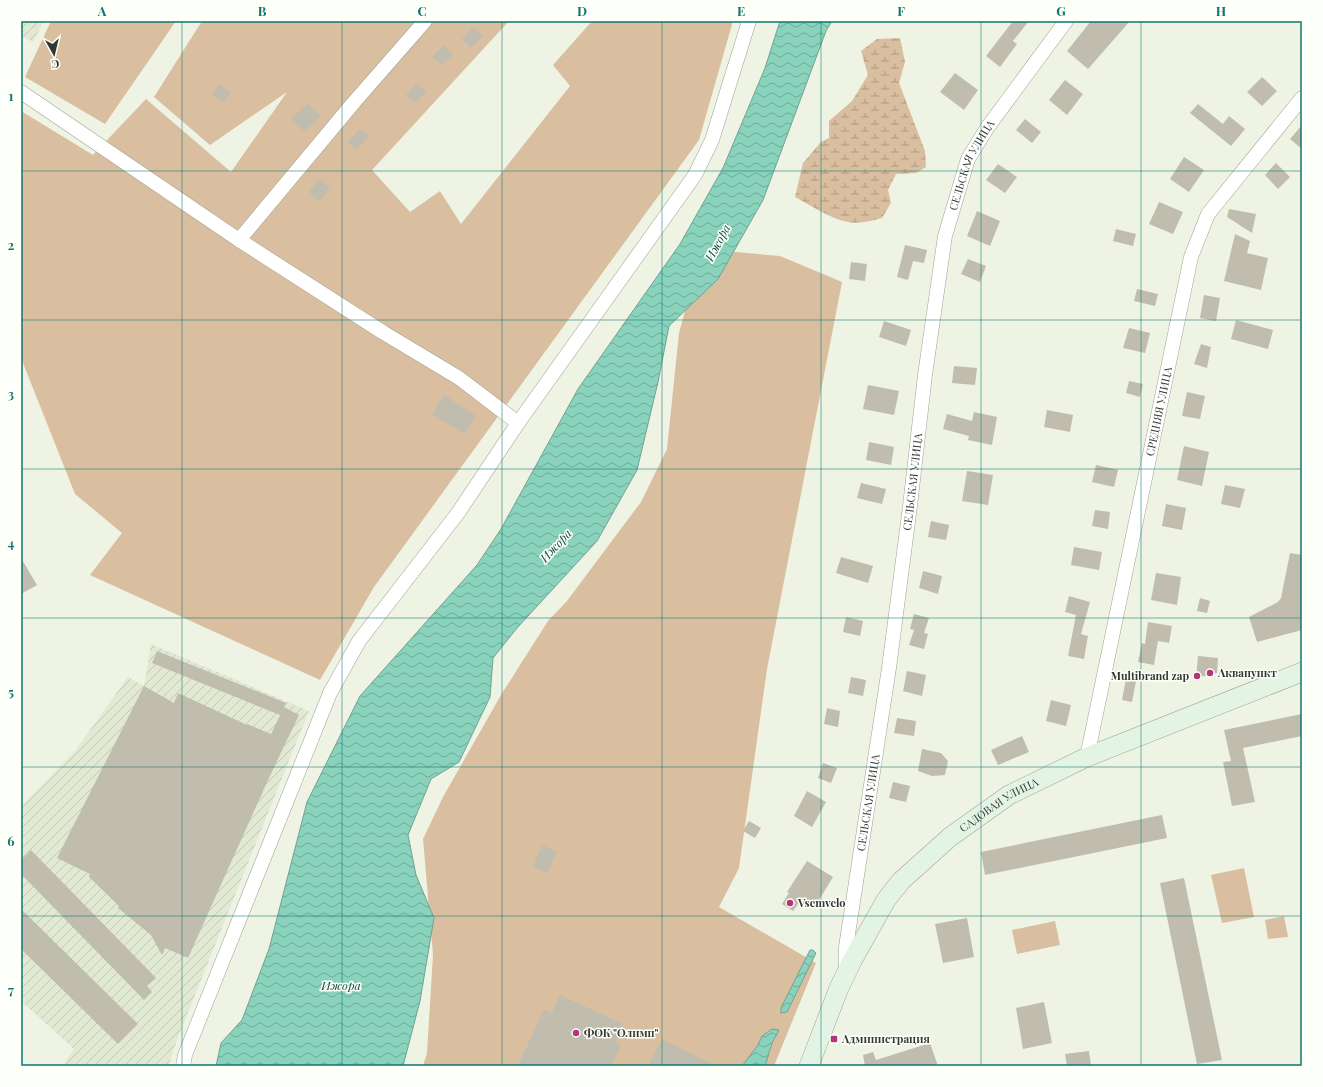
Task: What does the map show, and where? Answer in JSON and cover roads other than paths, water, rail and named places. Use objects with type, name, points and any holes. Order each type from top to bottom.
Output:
[{"type":"main road","name":"САДОВАЯ УЛИЦА","points":[[809,1066],[853,959],[886,900],[901,881],[950,837],[1009,795],[1087,757],[1302,672]]},
{"type":"street","points":[[239,240],[350,107],[425,21]]},
{"type":"street","points":[[184,1066],[185,1055],[330,693],[359,641],[458,513],[518,423],[695,175],[712,140],[749,21]]},
{"type":"street","name":"СЕЛЬСКАЯ УЛИЦА","points":[[846,975],[846,947],[890,661],[925,375],[945,236],[968,159],[987,128],[1066,21]]},
{"type":"street","points":[[21,92],[239,240],[384,333],[459,378],[518,423]]},
{"type":"street","name":"СРЕДНЯЯ УЛИЦА","points":[[1087,757],[1190,257],[1208,214],[1302,98]]},
{"type":"water","name":"Ижора","points":[[780,21],[832,21],[826,31],[763,200],[718,279],[669,326],[658,382],[637,470],[597,541],[517,628],[493,658],[490,697],[459,762],[431,779],[408,835],[416,875],[434,918],[420,1001],[403,1066],[216,1066],[221,1043],[242,1020],[269,949],[307,802],[360,696],[477,565],[501,529],[578,389],[680,244],[723,168],[765,68]]},
{"type":"water","points":[[810,950],[813,950],[816,953],[787,1012],[781,1013],[781,1008]]},
{"type":"water","points":[[772,1029],[779,1030],[772,1043],[765,1066],[742,1066],[758,1045],[762,1036]]},
{"type":"place","name":"Аквапункт","points":[[1210,673]]},
{"type":"place","name":"Multibrand zap","points":[[1197,676]]},
{"type":"place","name":"Vsemvelo","points":[[790,903]]},
{"type":"place","name":"ФОК \"Олимп\"","points":[[576,1033]]},
{"type":"place","name":"Администрация","points":[[834,1039]]}]
